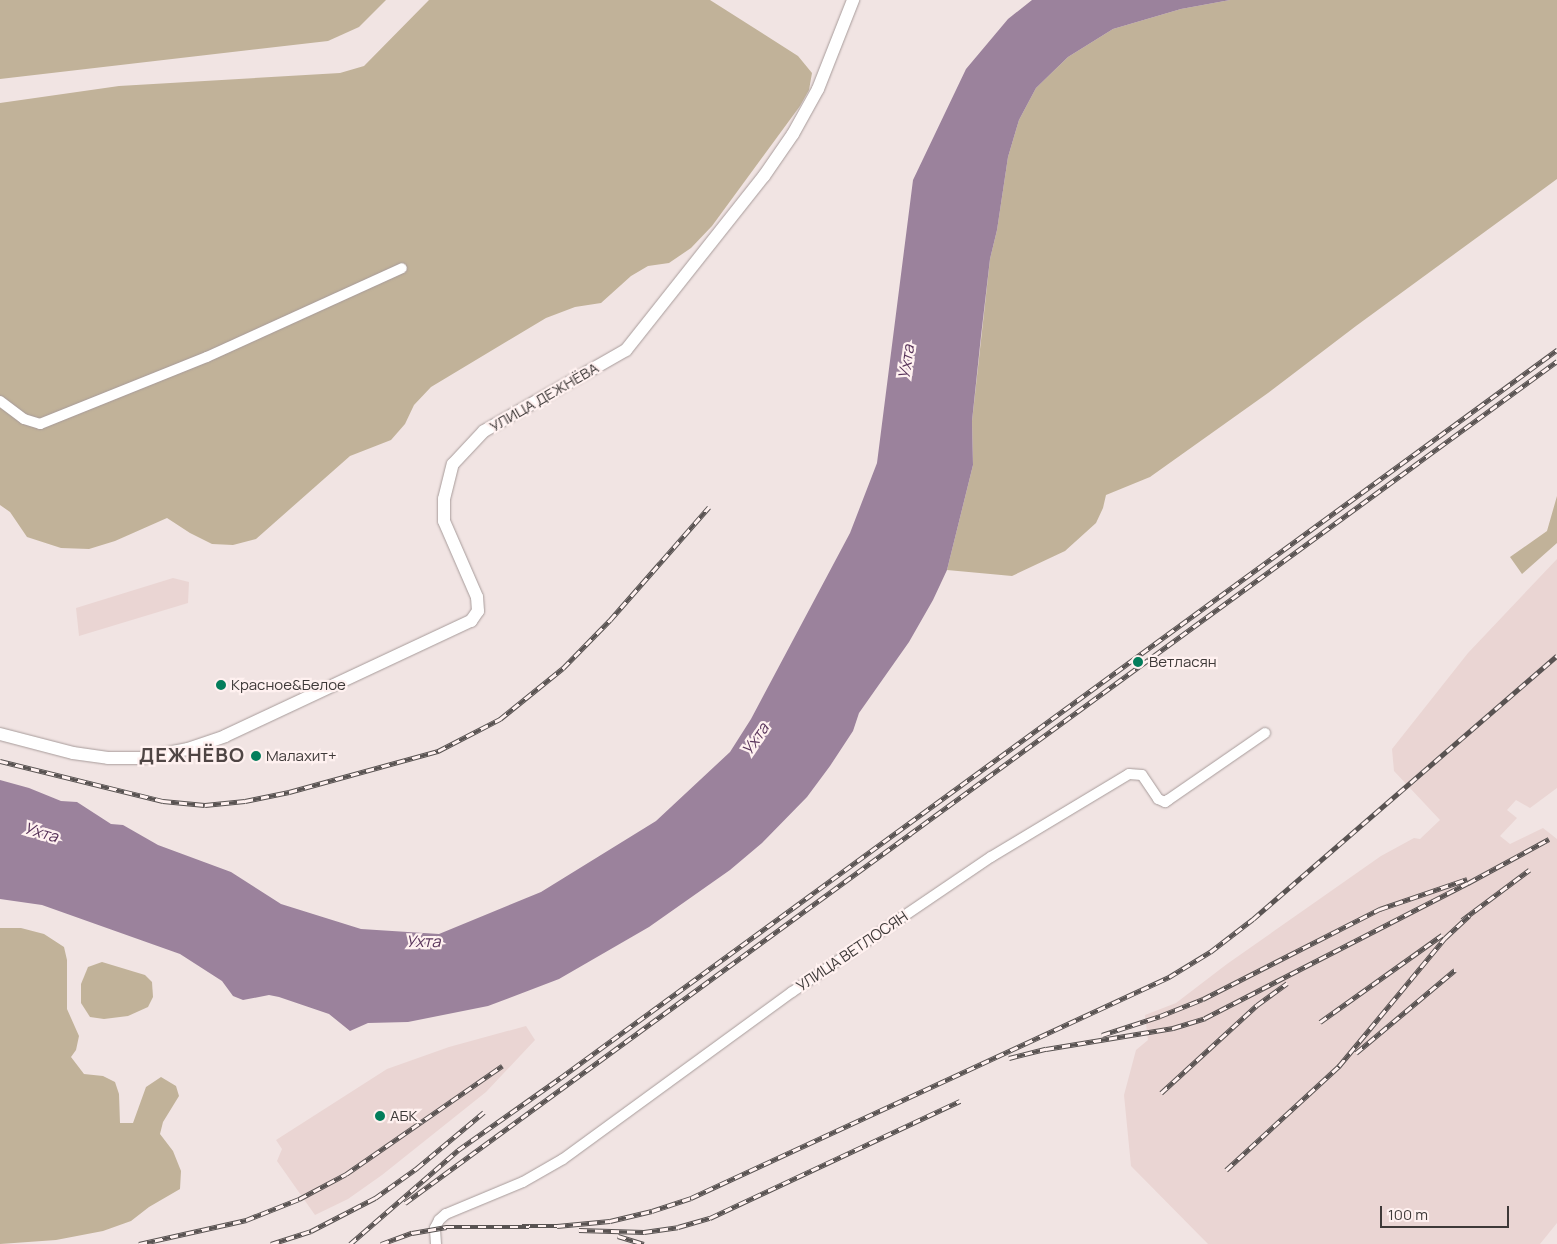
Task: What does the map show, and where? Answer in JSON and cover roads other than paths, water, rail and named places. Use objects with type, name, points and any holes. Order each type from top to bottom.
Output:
[{"type":"street","name":"УЛИЦА ДЕЖНЁВА","points":[[0,734],[96,757],[142,758],[182,751],[225,736],[471,621],[478,611],[477,597],[444,520],[444,499],[453,464],[484,431],[626,350],[758,183],[793,134],[818,89],[853,0]]},
{"type":"street","points":[[0,401],[24,418],[40,424],[207,357],[402,268]]},
{"type":"street","name":"УЛИЦА ВЕТЛОСЯН","points":[[436,1244],[435,1232],[437,1223],[450,1211],[523,1182],[570,1155],[710,1050],[977,866],[1129,774],[1142,775],[1158,799],[1165,802],[1264,733]]},
{"type":"water","name":"Ухта","points":[[1032,0],[1230,0],[1181,9],[1113,29],[1068,57],[1036,88],[1019,120],[1008,157],[997,230],[990,259],[981,336],[972,421],[973,465],[947,570],[933,600],[909,642],[859,713],[853,731],[830,766],[807,797],[762,843],[730,870],[649,927],[559,979],[488,1006],[408,1022],[368,1023],[350,1031],[329,1014],[279,997],[269,995],[243,1000],[233,996],[222,981],[180,954],[42,905],[0,899],[0,780],[29,788],[61,801],[77,802],[111,824],[123,825],[158,845],[231,872],[281,904],[361,929],[439,934],[541,892],[656,821],[730,752],[751,719],[850,533],[877,463],[913,180],[966,69],[1008,19]]},
{"type":"railway","points":[[350,1244],[458,1150],[560,1078],[1557,350]]},
{"type":"railway","points":[[405,1203],[1557,361]]},
{"type":"railway","points":[[0,761],[163,801],[205,805],[245,801],[289,792],[438,751],[500,719],[563,668],[610,620],[709,507]]},
{"type":"railway","points":[[522,1226],[557,1226],[610,1221],[652,1211],[691,1198],[1169,977],[1210,952],[1253,919],[1557,656]]},
{"type":"railway","points":[[1009,1058],[1046,1049],[1173,1028],[1205,1018],[1468,883],[1549,839]]},
{"type":"railway","points":[[1462,920],[1529,870]]},
{"type":"railway","points":[[1102,1035],[1160,1016],[1203,999],[1380,909],[1467,879]]},
{"type":"railway","points":[[1226,1170],[1339,1066],[1445,938],[1469,916]]},
{"type":"railway","points":[[1320,1022],[1442,935]]},
{"type":"railway","points":[[1356,1053],[1455,970]]},
{"type":"railway","points":[[1161,1093],[1257,1005],[1287,983]]},
{"type":"railway","points":[[139,1244],[246,1220],[299,1199],[346,1174],[502,1066]]},
{"type":"railway","points":[[579,1230],[644,1232],[678,1227],[710,1218],[960,1101]]},
{"type":"railway","points":[[271,1244],[311,1231],[375,1198],[417,1168],[484,1112]]},
{"type":"railway","points":[[381,1244],[412,1233],[446,1227],[529,1227]]},
{"type":"railway","points":[[618,1236],[644,1244]]},
{"type":"place","name":"Ветласян","points":[[1138,662]]},
{"type":"place","name":"Красное&Белое","points":[[221,685]]},
{"type":"place","name":"Малахит+","points":[[256,756]]},
{"type":"place","name":"АБК","points":[[380,1116]]},
{"type":"district","name":"ДЕЖНЁВО","points":[[192,754]]}]
